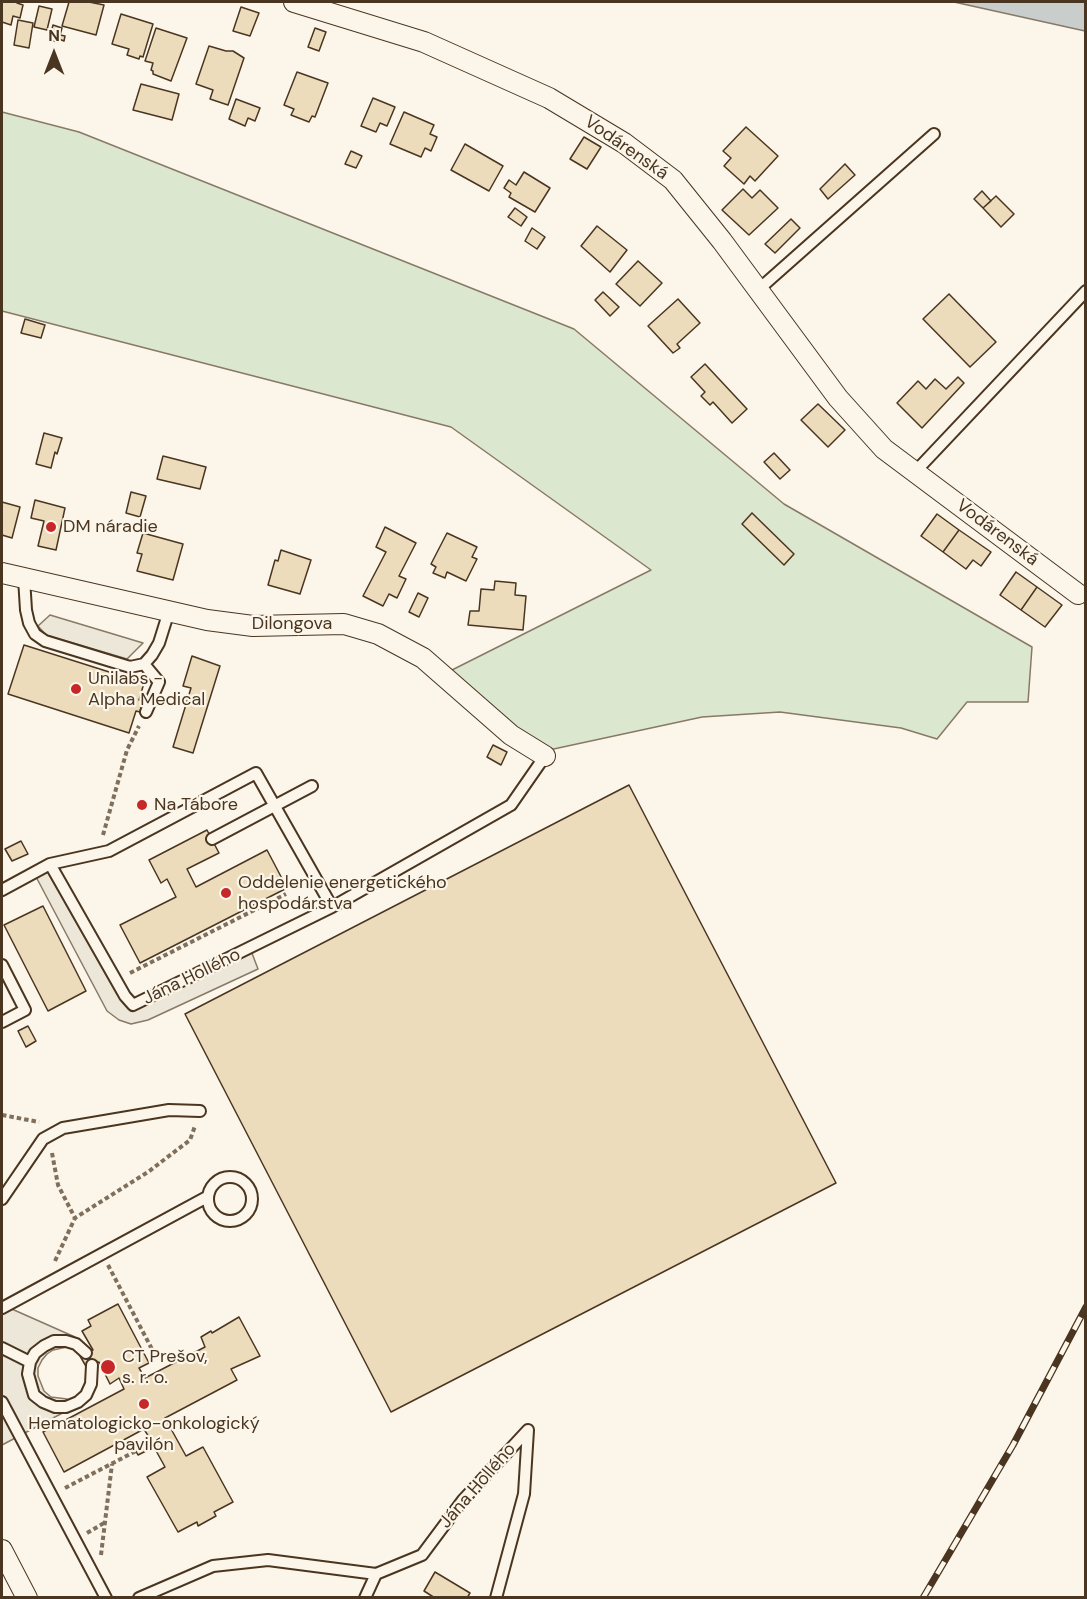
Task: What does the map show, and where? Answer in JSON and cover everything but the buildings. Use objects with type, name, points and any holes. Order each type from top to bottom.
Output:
[{"type":"street","name":"Vodárenská","points":[[294,2],[424,42],[549,98],[624,143],[673,180],[838,398],[884,449],[1078,594]]},
{"type":"street","name":"Dilongova","points":[[2,573],[207,620],[253,626],[344,624],[378,634],[423,658],[511,735],[545,756]]},
{"type":"street","points":[[2,1550],[27,1598]]},
{"type":"lane","points":[[758,290],[934,134]]},
{"type":"lane","points":[[915,472],[1086,291]]},
{"type":"lane","points":[[24,578],[26,610],[35,634],[45,641],[130,667],[144,664],[152,655],[159,643],[169,611]]},
{"type":"lane","points":[[144,664],[159,682],[146,712]]},
{"type":"lane","name":"Jána Hollého","points":[[51,864],[125,996],[133,1005],[332,908],[511,805],[545,756]]},
{"type":"lane","points":[[2,890],[51,864],[109,851],[256,773],[332,908]]},
{"type":"lane","points":[[212,839],[312,786]]},
{"type":"lane","points":[[2,965],[25,1010],[2,1022]]},
{"type":"lane","points":[[2,1199],[43,1139],[63,1128],[169,1110],[200,1111]]},
{"type":"lane","points":[[2,1308],[207,1197],[210,1188],[221,1178],[229,1176],[243,1181],[249,1186],[252,1201],[250,1208],[241,1218],[227,1221],[214,1215],[210,1210],[207,1197]]},
{"type":"lane","points":[[86,1353],[75,1344],[66,1341],[54,1341],[35,1353],[30,1362],[28,1374],[34,1395],[55,1407],[66,1407],[78,1402],[86,1395],[93,1376],[92,1365]]},
{"type":"lane","points":[[2,1348],[30,1362]]},
{"type":"lane","points":[[2,1402],[106,1598]]},
{"type":"lane","name":"Jána Hollého","points":[[139,1598],[213,1566],[268,1560],[376,1574],[422,1555],[463,1500],[528,1430],[524,1494],[496,1598]]},
{"type":"lane","points":[[365,1598],[376,1574]]},
{"type":"path","points":[[98,853],[127,750],[146,712]]},
{"type":"path","points":[[144,966],[286,894]]},
{"type":"path","points":[[44,1286],[75,1218],[148,1172],[190,1140],[200,1111]]},
{"type":"path","points":[[2,1115],[63,1128]]},
{"type":"path","points":[[49,1136],[58,1185],[75,1218]]},
{"type":"path","points":[[103,1255],[155,1355]]},
{"type":"path","points":[[64,1488],[136,1450]]},
{"type":"path","points":[[97,1581],[112,1463]]},
{"type":"green space","points":[[2,112],[79,132],[574,329],[784,504],[1032,647],[1028,702],[967,702],[937,739],[901,728],[780,712],[702,717],[549,750],[445,687],[450,671],[651,570],[451,427],[2,311]]},
{"type":"shaded area","points":[[954,2],[1085,2],[1085,31]]},
{"type":"shaded area","points":[[50,615],[143,643],[127,659],[46,635],[38,626]]},
{"type":"shaded area","points":[[50,864],[132,1005],[250,948],[258,969],[148,1020],[131,1024],[119,1020],[107,1011],[34,873]]},
{"type":"shaded area","points":[[5,1306],[75,1337],[67,1347],[47,1354],[38,1368],[38,1376],[44,1391],[51,1397],[67,1399],[72,1408],[2,1445],[2,1308]]},
{"type":"railway","points":[[923,1598],[1013,1445],[1086,1307]]},
{"type":"place","name":"DM náradie","points":[[51,527]]},
{"type":"place","name":"Unilabs - Alpha Medical","points":[[76,689]]},
{"type":"place","name":"Na Tábore","points":[[142,805]]},
{"type":"place","name":"Oddelenie energetického hospodárstva","points":[[226,893]]},
{"type":"place","name":"CT Prešov, s. r. o.","points":[[108,1367]]},
{"type":"place","name":"Hematologicko-onkologický pavilón","points":[[144,1404]]}]
